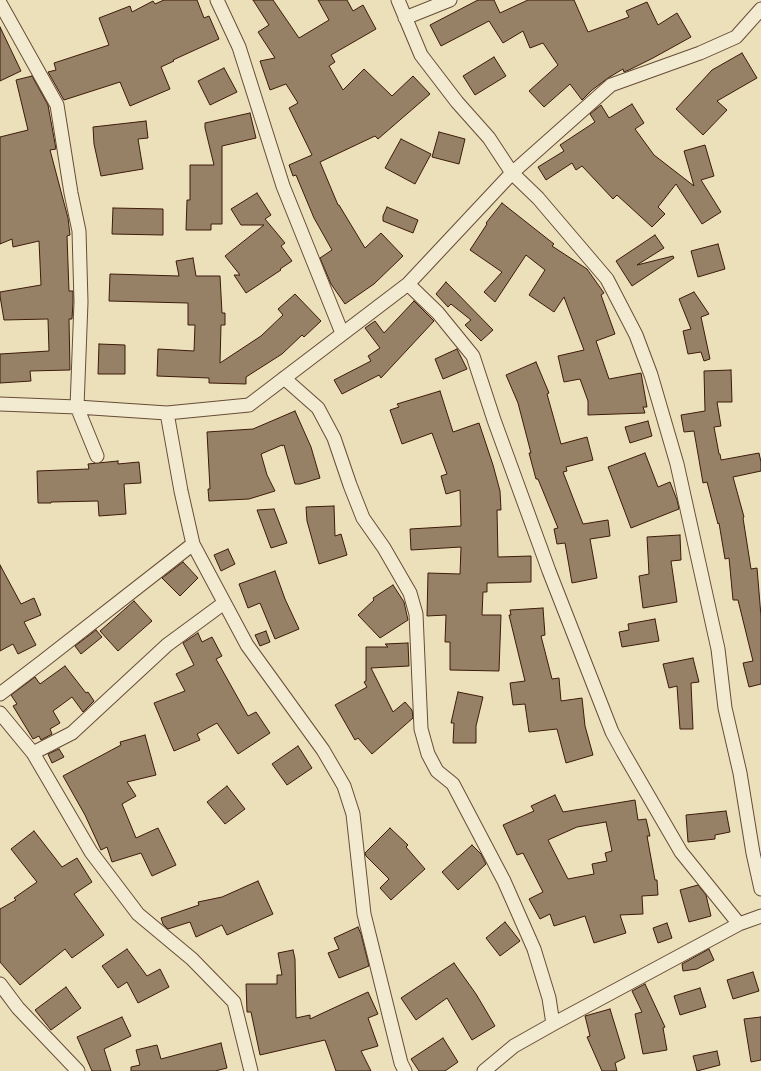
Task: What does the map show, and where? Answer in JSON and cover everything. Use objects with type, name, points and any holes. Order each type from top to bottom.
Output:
[{"type":"street","points":[[217,0],[239,47],[283,186],[342,333]]},
{"type":"street","points":[[398,0],[422,55],[457,102],[489,138],[512,173],[538,198],[607,279],[636,335],[651,375],[677,464],[718,649],[725,708],[740,773],[752,853],[761,889]]},
{"type":"street","points":[[405,18],[450,0]]},
{"type":"street","points":[[759,0],[761,4]]},
{"type":"street","points":[[0,3],[57,105],[71,193],[79,231],[81,302],[77,407],[97,456]]},
{"type":"street","points":[[0,404],[167,413],[249,405],[408,284],[512,173],[611,85],[700,53],[736,37],[761,9]]},
{"type":"street","points":[[408,284],[438,313],[473,356],[494,420],[549,571],[612,732],[681,852],[739,924]]},
{"type":"street","points":[[284,378],[318,408],[334,438],[363,518],[384,548],[410,593],[416,614],[421,729],[428,754],[437,771],[453,784],[504,881],[534,949],[549,998],[553,1024]]},
{"type":"street","points":[[167,413],[181,491],[193,544],[247,645],[323,750],[344,786],[354,814],[364,914],[401,1063],[405,1071]]},
{"type":"street","points":[[0,694],[193,544]]},
{"type":"street","points":[[33,753],[72,733],[167,645],[224,603]]},
{"type":"street","points":[[0,713],[33,753],[91,852],[138,914],[192,959],[234,1002],[251,1071]]},
{"type":"street","points":[[484,1071],[514,1046],[553,1024],[739,924],[761,916]]},
{"type":"street","points":[[0,984],[18,1008],[78,1071]]},
{"type":"building","points":[[164,0],[197,0],[204,18],[209,16],[219,39],[161,67],[170,89],[130,106],[120,82],[64,100],[48,72],[56,70],[54,63],[109,45],[99,18],[130,6],[132,12],[153,1],[155,4]]},
{"type":"building","points":[[253,0],[273,0],[299,38],[329,20],[318,0],[347,0],[353,11],[363,5],[376,29],[331,55],[335,62],[329,66],[343,90],[364,69],[392,96],[413,76],[430,94],[378,139],[375,136],[320,162],[338,205],[365,248],[381,233],[403,256],[374,284],[345,304],[331,284],[320,258],[332,250],[314,218],[296,175],[293,176],[289,165],[312,155],[289,108],[298,103],[286,84],[270,90],[260,61],[275,58],[258,32],[269,25]]},
{"type":"building","points":[[478,0],[494,0],[500,13],[528,0],[574,0],[588,32],[629,17],[626,11],[647,2],[658,25],[677,13],[691,37],[631,69],[624,72],[623,69],[592,90],[582,100],[570,84],[544,107],[529,91],[558,65],[543,43],[530,48],[523,31],[503,43],[489,21],[441,46],[430,25]]},
{"type":"building","points":[[0,27],[21,71],[0,81]]},
{"type":"building","points":[[742,53],[757,78],[717,101],[727,110],[703,135],[676,109],[712,70]]},
{"type":"building","points":[[494,57],[506,76],[475,95],[463,76]]},
{"type":"building","points":[[224,68],[237,92],[210,105],[198,81]]},
{"type":"building","points":[[32,76],[48,105],[56,149],[50,150],[68,218],[70,235],[67,236],[69,291],[73,291],[72,319],[69,319],[70,370],[30,371],[31,381],[0,383],[0,354],[49,351],[48,319],[4,320],[0,296],[0,292],[41,285],[39,241],[13,247],[12,239],[0,244],[0,137],[28,130],[16,80]]},
{"type":"building","points":[[632,104],[644,123],[635,129],[654,155],[694,186],[684,151],[705,145],[714,176],[701,180],[721,212],[702,224],[676,184],[658,207],[665,214],[652,227],[617,195],[613,199],[582,166],[576,170],[572,163],[546,180],[538,167],[564,151],[560,145],[595,122],[590,114],[601,105],[609,118]]},
{"type":"building","points":[[250,113],[256,138],[222,146],[222,224],[211,224],[211,230],[186,230],[187,200],[190,200],[190,165],[214,165],[205,123]]},
{"type":"building","points":[[146,121],[148,138],[138,139],[143,169],[101,176],[94,144],[93,127]]},
{"type":"building","points":[[439,132],[465,139],[459,164],[432,157]]},
{"type":"building","points":[[401,139],[431,154],[415,184],[385,168]]},
{"type":"building","points":[[257,193],[271,215],[265,219],[285,243],[281,246],[292,261],[246,293],[234,275],[240,275],[225,256],[264,225],[241,225],[231,209]]},
{"type":"building","points":[[502,203],[554,244],[552,246],[587,269],[604,293],[601,295],[615,334],[596,341],[609,379],[641,373],[647,407],[643,407],[645,413],[588,415],[588,401],[580,379],[564,382],[558,356],[584,350],[564,297],[554,312],[529,295],[545,270],[526,255],[495,302],[484,292],[502,272],[470,250],[487,224],[486,223]]},
{"type":"building","points":[[387,207],[418,220],[413,233],[383,221],[383,216]]},
{"type":"building","points":[[113,208],[163,209],[163,235],[112,234]]},
{"type":"building","points":[[655,235],[664,248],[637,265],[673,256],[674,258],[632,286],[616,261]]},
{"type":"building","points":[[718,244],[725,269],[698,277],[691,251]]},
{"type":"building","points":[[193,258],[196,276],[220,276],[222,313],[225,313],[225,325],[221,325],[220,363],[261,336],[283,315],[278,309],[295,294],[321,321],[304,337],[302,335],[282,354],[246,377],[246,384],[209,383],[209,378],[157,376],[158,349],[194,351],[195,325],[188,325],[188,303],[109,301],[110,274],[179,276],[176,261]]},
{"type":"building","points":[[446,282],[493,330],[481,341],[465,325],[471,320],[451,304],[448,307],[436,294]]},
{"type":"building","points":[[694,292],[709,314],[701,317],[710,359],[704,361],[701,352],[688,354],[683,331],[691,329],[679,299]]},
{"type":"building","points":[[414,301],[434,321],[381,378],[379,375],[342,394],[334,380],[371,361],[368,356],[380,348],[365,328],[375,321],[384,333]]},
{"type":"building","points":[[99,344],[125,345],[125,374],[98,374]]},
{"type":"building","points":[[457,349],[467,369],[443,379],[435,359]]},
{"type":"building","points":[[536,362],[549,393],[547,394],[561,444],[587,437],[593,460],[566,467],[567,471],[563,472],[583,524],[608,520],[610,536],[590,539],[597,578],[572,583],[565,543],[557,544],[554,529],[558,528],[538,479],[536,479],[518,403],[506,375]]},
{"type":"building","points":[[731,370],[732,402],[717,402],[721,426],[714,427],[719,454],[721,460],[759,453],[761,462],[761,471],[733,477],[744,517],[751,569],[757,568],[761,616],[761,684],[749,687],[743,663],[753,661],[738,600],[733,600],[729,558],[725,559],[719,523],[718,524],[707,482],[703,483],[694,431],[684,432],[681,415],[705,411],[704,371]]},
{"type":"building","points":[[440,391],[453,432],[479,423],[500,491],[501,510],[497,510],[498,557],[531,556],[531,582],[487,583],[487,592],[483,592],[482,615],[501,615],[499,671],[450,670],[450,642],[445,642],[446,615],[427,616],[428,573],[460,574],[461,547],[411,550],[410,529],[461,526],[460,490],[446,494],[441,476],[447,474],[432,433],[402,444],[390,410],[399,407],[397,404]]},
{"type":"building","points":[[295,411],[311,447],[320,478],[295,484],[284,445],[282,445],[261,454],[267,475],[275,491],[249,499],[209,501],[208,489],[210,489],[207,432],[253,429]]},
{"type":"building","points":[[648,421],[652,436],[630,443],[625,427]]},
{"type":"building","points":[[645,453],[658,487],[670,482],[679,509],[631,528],[608,467]]},
{"type":"building","points":[[118,461],[118,464],[139,462],[141,483],[124,484],[126,514],[99,516],[98,501],[38,503],[37,471],[89,469],[88,464]]},
{"type":"building","points":[[334,506],[335,536],[341,534],[347,555],[319,564],[307,521],[306,507]]},
{"type":"building","points":[[274,509],[287,543],[271,548],[257,510]]},
{"type":"building","points":[[680,535],[681,560],[671,561],[677,602],[643,608],[639,576],[649,574],[647,537]]},
{"type":"building","points":[[228,549],[235,564],[221,571],[214,555]]},
{"type":"building","points":[[183,562],[198,578],[180,596],[162,578]]},
{"type":"building","points":[[0,565],[21,604],[34,598],[41,615],[24,622],[36,645],[18,654],[13,644],[0,651]]},
{"type":"building","points":[[275,571],[285,599],[299,629],[275,639],[260,603],[248,608],[239,584]]},
{"type":"building","points":[[393,585],[404,602],[408,620],[380,638],[358,615],[374,600],[373,598]]},
{"type":"building","points":[[134,601],[152,621],[118,651],[100,631]]},
{"type":"building","points":[[543,608],[545,635],[541,636],[552,679],[559,678],[561,701],[582,698],[585,726],[593,755],[566,763],[557,729],[529,732],[525,704],[513,705],[510,683],[525,681],[509,615],[511,615],[510,610]]},
{"type":"building","points":[[655,619],[659,641],[622,647],[619,632],[629,630],[628,624]]},
{"type":"building","points":[[96,630],[102,637],[81,654],[75,646]]},
{"type":"building","points":[[266,631],[270,642],[260,646],[255,635]]},
{"type":"building","points":[[198,633],[202,642],[212,637],[222,656],[216,659],[248,716],[256,712],[270,733],[238,754],[217,723],[197,734],[200,740],[174,751],[154,703],[185,691],[176,674],[194,665],[183,643]]},
{"type":"building","points":[[408,643],[409,666],[371,668],[393,712],[405,702],[412,710],[413,718],[372,754],[358,738],[355,740],[335,705],[367,687],[364,682],[366,681],[366,647],[388,647],[385,644]]},
{"type":"building","points":[[693,658],[699,682],[691,683],[693,729],[680,729],[677,686],[669,688],[663,664]]},
{"type":"building","points":[[65,666],[94,701],[83,712],[72,697],[53,711],[60,723],[50,729],[52,734],[41,740],[39,736],[33,739],[13,706],[17,704],[11,695],[35,677],[40,684]]},
{"type":"building","points":[[458,692],[483,697],[476,726],[476,743],[453,743],[454,723],[451,723]]},
{"type":"building","points":[[145,735],[156,775],[127,782],[136,796],[122,804],[136,838],[158,828],[176,865],[152,876],[141,853],[112,862],[107,847],[101,850],[85,815],[63,776],[121,745],[120,742]]},
{"type":"building","points":[[298,746],[312,768],[287,785],[272,764]]},
{"type":"building","points":[[59,749],[64,757],[52,763],[48,754]]},
{"type":"building","points":[[227,786],[245,809],[225,824],[207,802]]},
{"type":"building","points":[[555,795],[563,812],[635,800],[638,820],[646,819],[650,836],[647,836],[655,880],[657,880],[658,895],[642,896],[643,914],[620,915],[626,933],[594,943],[585,916],[554,926],[550,914],[540,919],[529,899],[543,892],[523,853],[517,855],[503,825],[534,811],[531,806]],"holes":[[[606,822],[612,851],[605,853],[607,861],[592,864],[594,874],[568,879],[548,840],[577,827]]]},
{"type":"building","points":[[726,811],[730,832],[715,835],[715,839],[688,842],[686,815]]},
{"type":"building","points":[[390,828],[408,845],[406,847],[425,869],[391,900],[380,888],[389,879],[366,856],[365,853]]},
{"type":"building","points":[[34,831],[62,867],[77,858],[92,882],[74,894],[104,935],[72,958],[65,949],[20,985],[0,962],[0,909],[16,900],[14,898],[37,882],[11,849]]},
{"type":"building","points":[[472,845],[481,854],[486,864],[458,890],[442,872]]},
{"type":"building","points":[[258,881],[273,914],[227,935],[222,925],[196,937],[190,922],[168,929],[163,924],[161,918],[199,905],[198,902],[222,897]]},
{"type":"building","points":[[698,885],[706,895],[711,916],[689,922],[680,890]]},
{"type":"building","points":[[505,922],[520,941],[500,956],[486,938]]},
{"type":"building","points":[[667,923],[672,938],[658,943],[653,928]]},
{"type":"building","points":[[358,927],[369,966],[339,978],[328,953],[339,949],[334,938]]},
{"type":"building","points":[[127,949],[147,976],[160,969],[169,987],[138,1003],[127,982],[118,988],[102,966]]},
{"type":"building","points":[[709,949],[714,960],[697,969],[683,971],[682,964]]},
{"type":"building","points":[[293,950],[295,959],[296,1018],[310,1015],[310,1019],[368,992],[378,1014],[368,1018],[378,1046],[361,1051],[371,1071],[336,1071],[325,1040],[260,1055],[251,1012],[247,1012],[246,984],[277,984],[277,975],[282,975],[278,953]]},
{"type":"building","points":[[454,963],[476,994],[495,1026],[472,1040],[447,998],[416,1020],[401,998]]},
{"type":"building","points":[[753,972],[759,991],[733,999],[727,980]]},
{"type":"building","points":[[645,984],[665,1027],[663,1028],[667,1050],[643,1054],[635,1014],[642,1012],[632,991]]},
{"type":"building","points":[[66,987],[81,1008],[51,1030],[35,1010]]},
{"type":"building","points":[[700,988],[706,1007],[680,1015],[674,996]]},
{"type":"building","points":[[610,1009],[625,1058],[615,1063],[617,1071],[602,1071],[587,1037],[590,1036],[585,1016]]},
{"type":"building","points":[[122,1017],[131,1036],[104,1049],[111,1071],[92,1071],[77,1037]]},
{"type":"building","points":[[761,1017],[761,1060],[751,1062],[744,1019]]},
{"type":"building","points":[[443,1038],[458,1062],[445,1071],[419,1071],[411,1059]]},
{"type":"building","points":[[221,1043],[227,1068],[215,1071],[131,1071],[131,1067],[140,1065],[136,1050],[157,1045],[161,1059]]},
{"type":"building","points":[[717,1051],[720,1065],[697,1071],[693,1056]]}]
